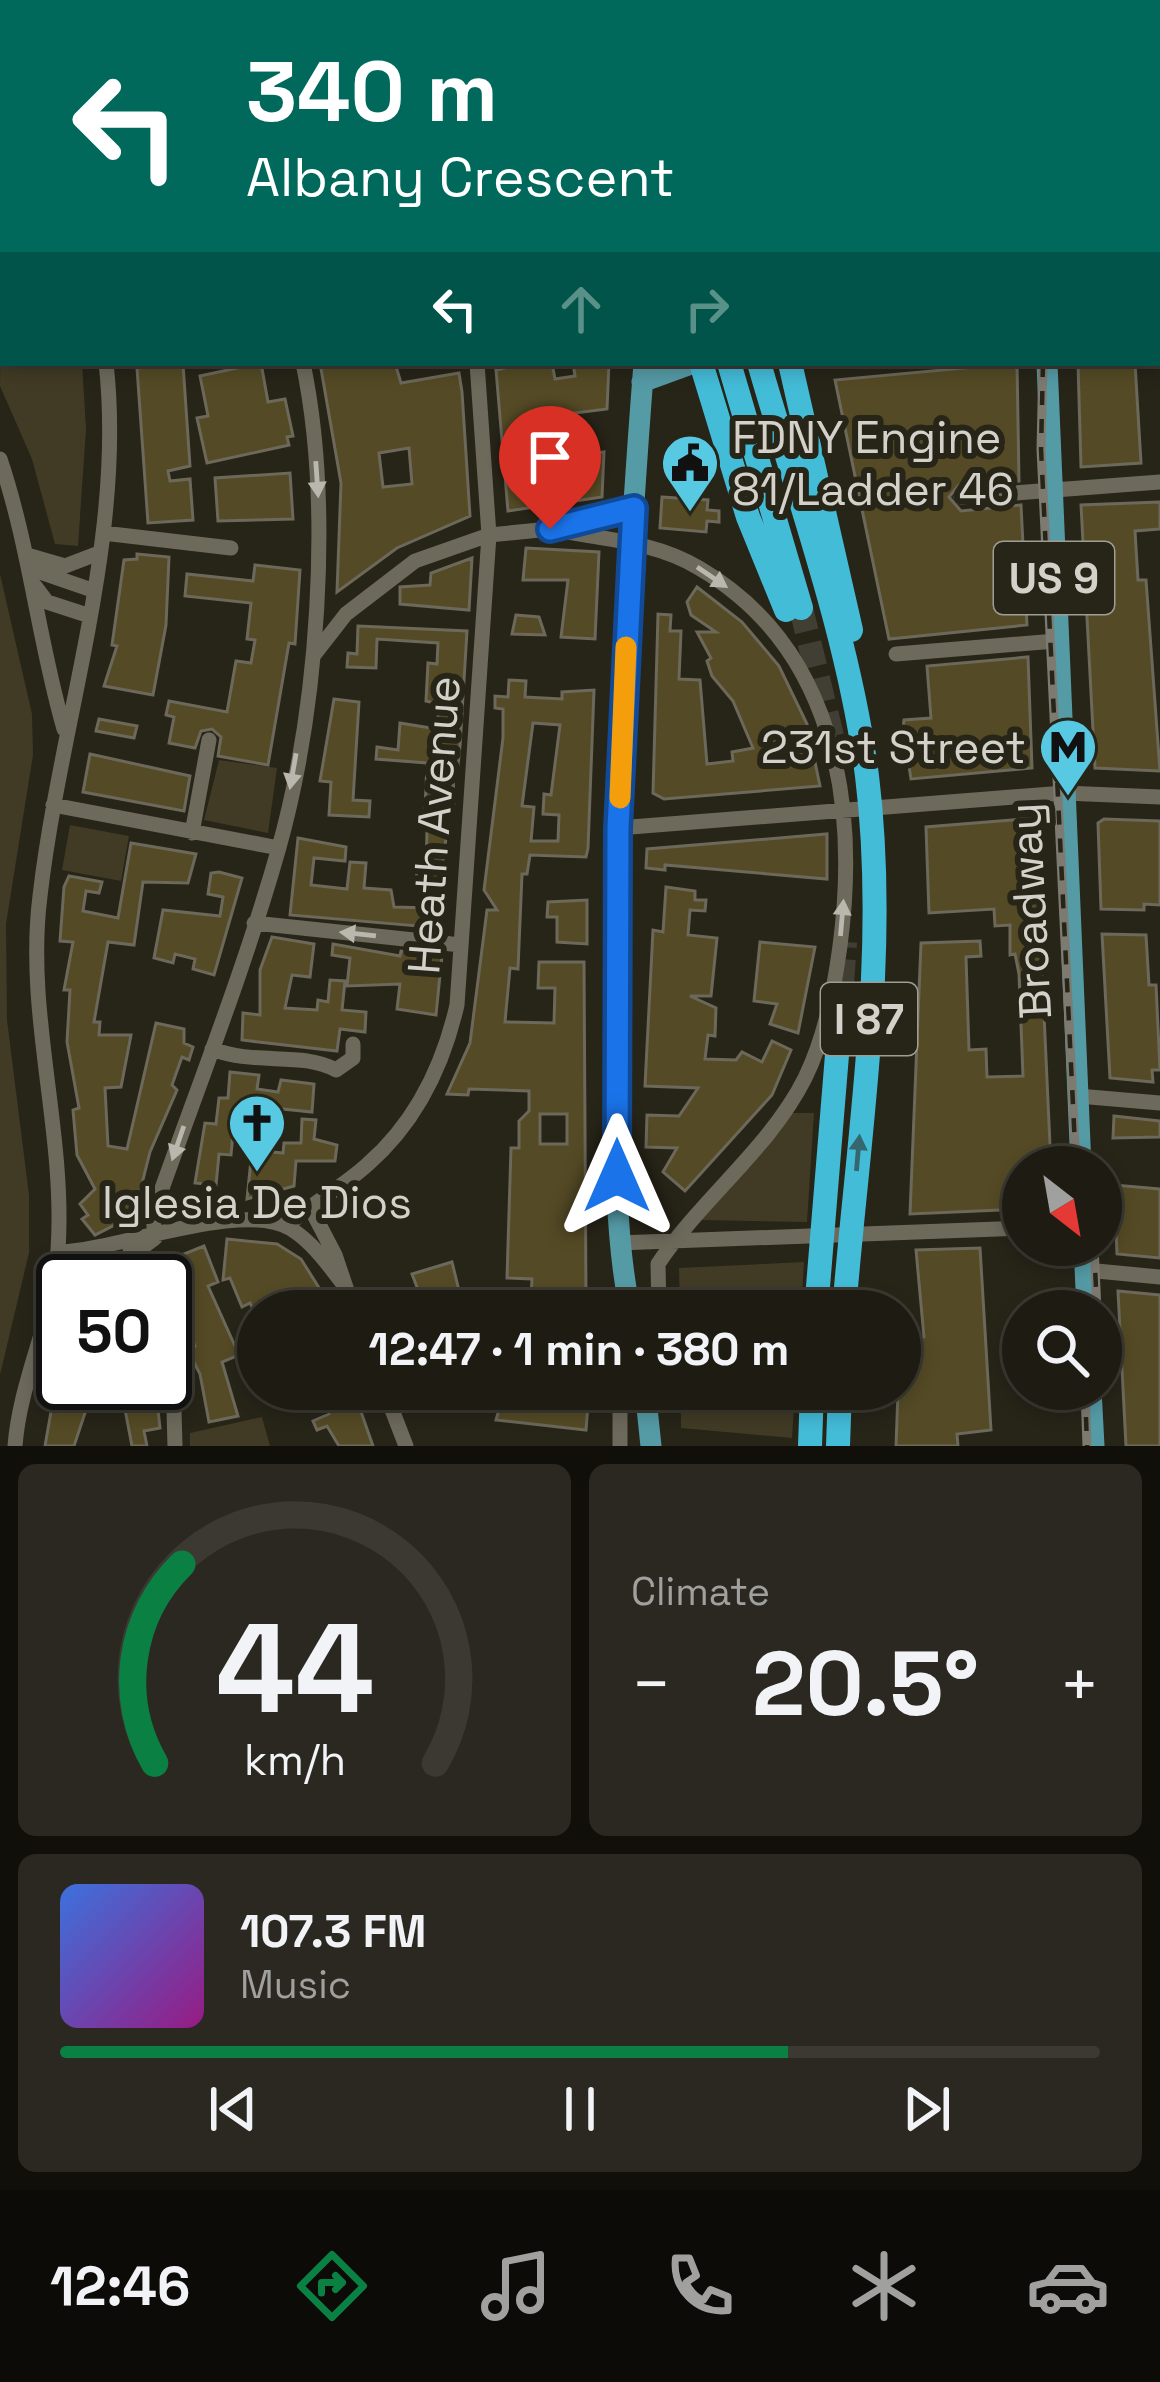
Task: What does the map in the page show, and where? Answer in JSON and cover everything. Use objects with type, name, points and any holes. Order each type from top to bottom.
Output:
[{"type":"highway","points":[[698,366],[788,618]]},
{"type":"highway","points":[[730,366],[788,618]]},
{"type":"highway","name":"I 87","points":[[760,366],[859,726],[872,822],[874,921],[846,1290]]},
{"type":"highway","points":[[791,366],[851,631],[859,726]]},
{"type":"highway","name":"I 87","points":[[818,1290],[837,1055]]},
{"type":"highway","points":[[810,1446],[811,1410]]},
{"type":"highway","points":[[838,1446],[839,1410]]},
{"type":"main road","points":[[627,1290],[618,1243],[618,828],[632,542],[643,372],[679,366]]},
{"type":"main road","name":"Broadway","points":[[1047,366],[1080,1146]]},
{"type":"main road","points":[[1085,1266],[1086,1290]]},
{"type":"main road","points":[[647,1410],[651,1446]]},
{"type":"main road","points":[[1092,1410],[1094,1446]]},
{"type":"street","points":[[106,366],[110,428],[103,532],[53,805],[36,964],[58,1252],[129,1251]]},
{"type":"street","points":[[155,1238],[153,1214],[279,848],[314,656],[319,485],[303,366]]},
{"type":"street","name":"Heath Avenue","points":[[287,1226],[367,1166],[423,1097],[449,1038],[461,945],[489,535],[477,366]]},
{"type":"street","points":[[0,459],[31,570],[35,612],[65,734]]},
{"type":"street","points":[[961,496],[1160,482]]},
{"type":"street","points":[[314,656],[346,614],[415,561],[489,535],[550,529],[634,508]]},
{"type":"street","points":[[550,529],[632,542],[679,556],[788,618],[802,669],[826,722],[843,916],[824,1023],[806,1077],[788,1106],[658,1264],[659,1290]]},
{"type":"street","points":[[103,532],[231,548]]},
{"type":"street","points":[[31,570],[65,566],[99,553]]},
{"type":"street","points":[[31,570],[92,590]]},
{"type":"street","points":[[31,570],[47,602],[87,616]]},
{"type":"street","points":[[896,654],[1056,641]]},
{"type":"street","points":[[192,833],[209,740]]},
{"type":"street","points":[[618,828],[1064,794],[1160,796]]},
{"type":"street","points":[[53,805],[279,848]]},
{"type":"street","points":[[254,923],[461,945]]},
{"type":"street","points":[[212,1049],[254,1062],[314,1060],[336,1070],[352,1058],[353,1044]]},
{"type":"street","points":[[1078,1096],[1160,1103]]},
{"type":"street","points":[[310,1207],[335,1255],[345,1290]]},
{"type":"street","points":[[126,1254],[155,1238],[225,1221],[287,1226],[324,1258],[343,1284]]},
{"type":"street","points":[[618,1243],[1002,1228]]},
{"type":"street","points":[[1085,1270],[1160,1277]]},
{"type":"street","points":[[625,1290],[626,1286]]},
{"type":"street","points":[[15,1446],[36,1358]]},
{"type":"street","points":[[174,1410],[175,1446]]},
{"type":"street","points":[[392,1410],[406,1446]]},
{"type":"street","points":[[620,1410],[620,1446]]},
{"type":"shaded area","points":[[0,366],[82,366],[86,429],[78,546],[55,544],[32,459],[0,386]]},
{"type":"shaded area","points":[[0,574],[32,714],[33,755],[6,924],[7,1020],[29,1195],[29,1253],[0,1375]]},
{"type":"shaded area","points":[[219,760],[277,768],[268,833],[204,820]]},
{"type":"shaded area","points":[[70,825],[129,836],[121,881],[62,870]]},
{"type":"shaded area","points":[[791,1113],[814,1113],[807,1222],[700,1220]]},
{"type":"shaded area","points":[[804,1262],[802,1290],[680,1290],[679,1268]]},
{"type":"shaded area","points":[[681,1410],[794,1410],[792,1438],[681,1428]]},
{"type":"shaded area","points":[[262,1417],[270,1446],[190,1446],[190,1433]]},
{"type":"building","points":[[183,366],[190,466],[168,471],[170,481],[190,479],[193,520],[148,523],[137,368]]},
{"type":"building","points":[[262,366],[268,402],[285,399],[293,436],[287,437],[289,445],[207,463],[197,418],[208,416],[200,376]]},
{"type":"building","points":[[321,366],[396,366],[401,383],[459,373],[470,516],[397,548],[337,592],[341,483]],"holes":[[[409,448],[412,484],[383,487],[379,453]]]},
{"type":"building","points":[[553,366],[555,379],[575,376],[573,366],[609,366],[607,409],[543,417],[547,449],[594,437],[596,453],[604,452],[602,497],[508,511],[496,370]]},
{"type":"building","points":[[1017,366],[1019,481],[959,485],[949,497],[961,511],[1021,505],[1027,625],[889,639],[835,380]]},
{"type":"building","points":[[1078,366],[1135,366],[1141,463],[1081,467]]},
{"type":"building","points":[[290,473],[293,519],[218,521],[215,478]]},
{"type":"building","name":"FDNY Engine 81/Ladder 46","points":[[662,497],[708,500],[707,510],[719,511],[719,522],[707,521],[706,532],[660,528]]},
{"type":"building","points":[[1160,502],[1160,529],[1135,531],[1138,580],[1146,580],[1160,771],[1095,768],[1081,505]]},
{"type":"building","points":[[526,548],[599,552],[595,639],[561,637],[568,580],[523,580]]},
{"type":"building","points":[[137,554],[169,557],[166,625],[153,695],[104,686],[117,646],[112,645],[124,560],[137,559]]},
{"type":"building","points":[[472,558],[469,610],[400,604],[400,587],[430,585],[431,573]]},
{"type":"building","points":[[255,565],[300,570],[295,644],[289,643],[268,765],[218,756],[221,737],[212,729],[201,731],[195,748],[169,743],[174,717],[166,715],[169,701],[227,712],[236,661],[251,663],[255,640],[247,639],[251,603],[185,596],[187,574],[253,581]]},
{"type":"building","points":[[697,587],[742,622],[779,666],[807,724],[820,786],[664,799],[653,793],[658,614],[671,615],[670,631],[681,631],[679,679],[700,680],[707,764],[733,761],[732,752],[753,748],[733,701],[712,676],[707,661],[711,658],[697,632],[716,632],[691,615],[687,602]]},
{"type":"building","points":[[516,615],[539,617],[545,635],[512,634]]},
{"type":"building","points":[[358,626],[467,631],[458,765],[453,764],[454,811],[425,809],[427,763],[376,759],[377,747],[398,750],[400,723],[437,729],[439,704],[426,701],[428,663],[437,664],[438,643],[377,639],[376,668],[347,667],[348,653],[357,654]]},
{"type":"building","points":[[1028,657],[1032,768],[911,779],[904,720],[931,718],[927,666]]},
{"type":"building","points":[[509,680],[526,681],[525,697],[562,699],[562,692],[594,690],[586,857],[530,855],[527,874],[522,874],[518,969],[510,968],[505,1022],[554,1023],[555,988],[538,988],[539,962],[584,962],[586,1290],[531,1290],[532,1279],[507,1278],[511,1148],[519,1148],[519,1121],[529,1111],[529,1091],[469,1089],[468,1095],[447,1094],[470,1043],[487,910],[497,910],[484,890],[503,738],[503,709],[495,708],[495,696],[508,697]],"holes":[[[533,723],[560,725],[551,795],[544,794],[543,814],[559,815],[558,841],[531,841],[534,807],[522,806]],[[540,1114],[567,1114],[567,1144],[540,1144]]]},
{"type":"building","points":[[334,699],[359,702],[353,800],[370,801],[369,817],[329,815],[331,782],[320,781]]},
{"type":"building","points":[[99,719],[137,726],[134,738],[96,731]]},
{"type":"building","points":[[90,754],[190,776],[184,811],[83,792]]},
{"type":"building","points":[[1035,818],[1050,1146],[1002,1146],[1002,1210],[910,1214],[921,943],[980,941],[981,956],[966,957],[969,1050],[986,1049],[987,1077],[1023,1076],[1019,974],[1015,954],[1010,955],[1010,925],[995,926],[994,909],[929,913],[926,827]]},
{"type":"building","points":[[1104,819],[1160,821],[1160,905],[1144,904],[1144,910],[1101,909],[1098,823]]},
{"type":"building","points":[[427,830],[447,831],[440,884],[416,882],[417,870],[426,870]]},
{"type":"building","points":[[827,834],[827,879],[665,865],[665,870],[646,868],[647,849]]},
{"type":"building","points":[[298,838],[346,847],[345,861],[314,858],[311,885],[347,889],[350,862],[366,863],[364,888],[391,890],[394,907],[431,908],[429,927],[290,915]]},
{"type":"building","points":[[131,843],[196,854],[188,883],[143,882],[134,945],[108,942],[94,1022],[100,1022],[99,1035],[131,1035],[121,1087],[105,1088],[108,1146],[127,1149],[156,1023],[184,1029],[184,1043],[193,1047],[189,1060],[182,1057],[172,1085],[177,1090],[150,1152],[134,1215],[95,1235],[82,1219],[88,1215],[80,1204],[95,1189],[77,1155],[73,1110],[79,1108],[67,1042],[70,990],[64,990],[73,942],[60,941],[64,887],[69,876],[102,882],[99,893],[86,891],[83,911],[118,918]]},
{"type":"building","points":[[211,873],[242,878],[214,975],[193,969],[195,959],[175,954],[173,963],[154,958],[163,910],[220,916],[223,897],[208,894]]},
{"type":"building","points":[[666,887],[695,891],[695,900],[706,900],[705,911],[690,910],[688,935],[717,938],[711,996],[690,996],[716,1008],[715,1036],[708,1035],[705,1059],[736,1060],[742,1052],[762,1062],[772,1041],[791,1050],[772,1095],[685,1191],[663,1172],[677,1148],[646,1147],[647,1115],[679,1116],[698,1088],[645,1086],[653,930],[663,932]]},
{"type":"building","points":[[587,900],[587,944],[557,942],[557,917],[547,917],[548,902]]},
{"type":"building","points":[[1102,934],[1146,935],[1149,985],[1156,985],[1160,1070],[1152,1070],[1153,1082],[1110,1078]]},
{"type":"building","points":[[272,937],[314,944],[310,977],[292,975],[285,1008],[317,1010],[318,1000],[328,1002],[330,980],[345,981],[342,1010],[366,1012],[365,1032],[340,1029],[337,1051],[242,1040],[243,1013],[260,1015],[260,970]]},
{"type":"building","points":[[760,942],[815,947],[798,1033],[770,1024],[777,1004],[754,1001]]},
{"type":"building","points":[[333,944],[400,956],[401,951],[442,955],[436,1015],[397,1009],[400,984],[347,986],[350,958],[332,955]]},
{"type":"building","points":[[230,1072],[259,1075],[257,1089],[278,1092],[281,1080],[314,1084],[312,1112],[282,1109],[280,1130],[270,1128],[272,1112],[235,1112],[231,1155],[219,1154],[216,1185],[195,1183],[205,1123],[216,1124],[219,1098],[228,1098]]},
{"type":"building","points":[[1114,1116],[1160,1121],[1160,1137],[1113,1138]]},
{"type":"building","points":[[302,1119],[316,1120],[314,1139],[337,1145],[335,1161],[296,1161],[294,1186],[247,1199],[252,1150],[283,1153],[284,1143],[301,1143]]},
{"type":"building","points":[[1122,1186],[1160,1189],[1160,1258],[1122,1254]]},
{"type":"building","points":[[227,1239],[277,1244],[301,1259],[320,1290],[237,1290],[237,1295],[230,1278],[223,1280]]},
{"type":"building","points":[[204,1246],[218,1282],[208,1286],[237,1351],[237,1356],[222,1362],[238,1416],[209,1422],[200,1374],[192,1359],[192,1254],[184,1254]]},
{"type":"building","points":[[980,1248],[991,1430],[957,1434],[958,1446],[896,1446],[897,1410],[921,1410],[924,1337],[916,1250]]},
{"type":"building","points":[[452,1262],[459,1290],[418,1290],[412,1274]]},
{"type":"building","points":[[1122,1291],[1160,1295],[1160,1446],[1126,1446]]},
{"type":"building","points":[[51,1410],[86,1410],[74,1446],[45,1446]]},
{"type":"building","points":[[125,1410],[158,1410],[160,1428],[144,1431],[147,1446],[132,1446]]},
{"type":"building","points":[[328,1410],[360,1410],[373,1446],[339,1446],[327,1426],[317,1430],[313,1421],[329,1414]]},
{"type":"building","points":[[499,1410],[588,1410],[586,1430],[496,1420]]},
{"type":"tunnel","points":[[801,608],[833,740]]},
{"type":"tunnel","points":[[837,1055],[845,942]]},
{"type":"railway","points":[[1043,366],[1041,449],[1075,1146]]},
{"type":"railway","points":[[1095,1266],[1096,1290]]},
{"type":"railway","points":[[1086,1410],[1087,1446]]},
{"type":"slow traffic","points":[[620,798],[626,647]]},
{"type":"place","name":"FDNY Engine 81/Ladder 46","points":[[690,514]]},
{"type":"place","name":"231st Street","points":[[1068,798]]},
{"type":"place","name":"Iglesia De Dios","points":[[257,1174]]},
{"type":"route","points":[[550,529],[634,508],[618,828],[617,1176]]}]
